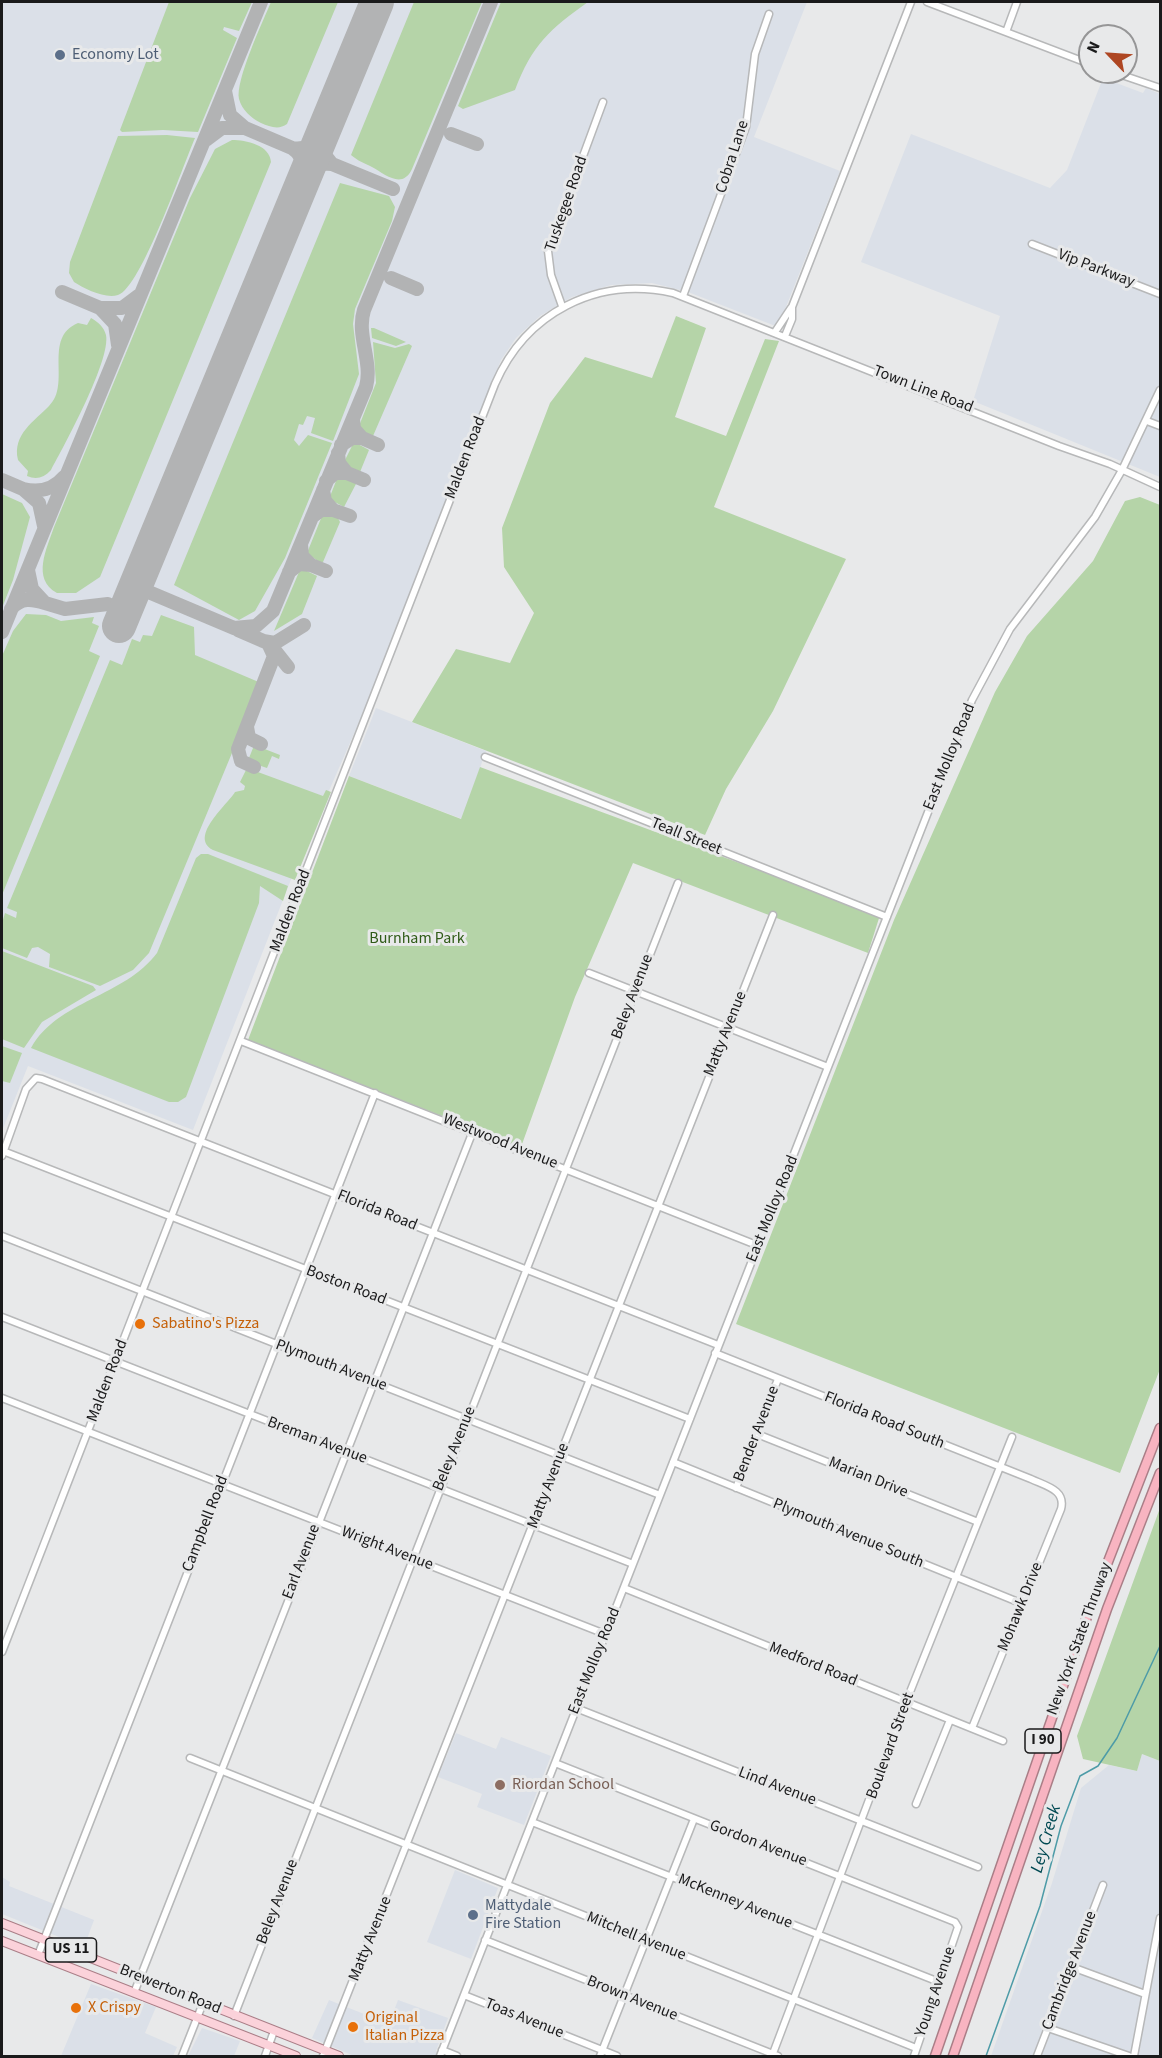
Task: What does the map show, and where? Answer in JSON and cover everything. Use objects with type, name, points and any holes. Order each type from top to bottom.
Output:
[{"type":"highway","name":"New York State Thruway","points":[[935,2056],[1090,1608],[1161,1428]]},
{"type":"highway","name":"New York State Thruway","points":[[953,2056],[1107,1609],[1161,1473]]},
{"type":"main road","name":"Brewerton Road","points":[[2,1923],[274,2031],[324,2054],[339,2056]]},
{"type":"main road","name":"Brewerton Road","points":[[2,1941],[296,2056]]},
{"type":"street","points":[[785,336],[792,319],[792,308],[911,2]]},
{"type":"street","points":[[927,2],[1078,59]]},
{"type":"street","points":[[1006,32],[1017,2]]},
{"type":"street","name":"Cobra Lane","points":[[683,296],[746,127],[755,54],[769,14]]},
{"type":"street","points":[[1138,80],[1161,88]]},
{"type":"street","name":"Tuskegee Road","points":[[562,306],[550,275],[548,251],[603,102]]},
{"type":"street","name":"Vip Parkway","points":[[1032,244],[1161,294]]},
{"type":"street","name":"Malden Road","points":[[2,1652],[498,377],[511,352],[531,329],[562,306],[599,292],[621,289],[656,289],[683,296]]},
{"type":"street","name":"Town Line Road","points":[[683,296],[1161,487]]},
{"type":"street","points":[[775,332],[784,315],[792,308]]},
{"type":"street","name":"East Molloy Road","points":[[441,2054],[717,1345],[759,1246],[887,917],[987,670],[1020,615],[1084,534],[1122,470],[1148,421],[1161,390]]},
{"type":"street","points":[[1148,421],[1161,426]]},
{"type":"street","name":"Teall Street","points":[[485,758],[887,917]]},
{"type":"street","name":"Beley Avenue","points":[[234,2016],[411,1558],[678,884]]},
{"type":"street","name":"Matty Avenue","points":[[324,2054],[773,915]]},
{"type":"street","points":[[589,973],[828,1067]]},
{"type":"street","name":"Westwood Avenue","points":[[241,1041],[759,1246]]},
{"type":"street","name":"Florida Road","points":[[2,1154],[26,1089],[36,1078],[717,1345]]},
{"type":"street","name":"Campbell Road","points":[[38,1955],[375,1093]]},
{"type":"street","name":"Earl Avenue","points":[[134,1993],[317,1521],[473,1131]]},
{"type":"street","name":"Boston Road","points":[[2,1154],[690,1419]]},
{"type":"street","name":"Plymouth Avenue","points":[[2,1236],[660,1495]]},
{"type":"street","name":"Breman Avenue","points":[[2,1317],[633,1564]]},
{"type":"street","name":"Florida Road South","points":[[715,1353],[1053,1489]]},
{"type":"street","name":"Bender Avenue","points":[[736,1488],[778,1379]]},
{"type":"street","name":"Wright Avenue","points":[[2,1398],[605,1634]]},
{"type":"street","name":"Marian Drive","points":[[757,1434],[978,1522]]},
{"type":"street","name":"Boulevard Street","points":[[774,2056],[906,1702],[1012,1437]]},
{"type":"street","name":"Plymouth Avenue South","points":[[673,1462],[1023,1604]]},
{"type":"street","name":"Mohawk Drive","points":[[972,1728],[1064,1501],[1053,1489]]},
{"type":"street","name":"Medford Road","points":[[624,1588],[1003,1741]]},
{"type":"street","name":"Lind Avenue","points":[[576,1708],[978,1867]]},
{"type":"street","points":[[916,1804],[950,1720]]},
{"type":"street","name":"Mitchell Avenue","points":[[190,1758],[916,2049]]},
{"type":"street","name":"Gordon Avenue","points":[[555,1762],[694,1819],[947,1917],[958,1927]]},
{"type":"street","points":[[601,2054],[694,1819]]},
{"type":"street","name":"McKenney Avenue","points":[[532,1822],[939,1982]]},
{"type":"street","name":"Cambridge Avenue","points":[[1037,2056],[1103,1886]]},
{"type":"street","points":[[1134,2056],[1161,1918]]},
{"type":"street","name":"Young Avenue","points":[[914,2056],[958,1927]]},
{"type":"street","name":"Brown Avenue","points":[[485,1940],[774,2056]]},
{"type":"street","points":[[1072,1967],[1145,1994]]},
{"type":"street","name":"Toas Avenue","points":[[464,1995],[601,2054],[617,2056]]},
{"type":"street","points":[[182,2056],[203,2003]]},
{"type":"street","points":[[1048,2028],[1129,2056]]},
{"type":"street","points":[[265,2056],[274,2031]]},
{"type":"street","points":[[441,2054],[457,2056]]},
{"type":"shaded area","points":[[2,2],[807,2],[754,137],[840,171],[778,327],[688,292],[652,283],[611,285],[572,297],[540,316],[516,338],[501,360],[360,720],[299,859],[193,1130],[28,1066],[2,1131]]},
{"type":"shaded area","points":[[1101,84],[1119,84],[1143,93],[1146,88],[1160,94],[1160,477],[973,401],[1000,316],[861,262],[911,134],[1050,188],[1067,170]]},
{"type":"shaded area","points":[[376,708],[486,751],[462,819],[349,776]]},
{"type":"shaded area","name":"Riordan School","points":[[456,1733],[496,1749],[501,1737],[551,1756],[524,1825],[477,1807],[482,1794],[438,1777]]},
{"type":"shaded area","points":[[1142,1754],[1160,1761],[1160,2056],[991,2056],[1052,1883],[1081,1788],[1109,1765],[1137,1771]]},
{"type":"shaded area","points":[[455,1870],[498,1888],[471,1959],[427,1942]]},
{"type":"shaded area","points":[[2,1877],[10,1882],[9,1886],[94,1920],[84,1947],[2,1914]]},
{"type":"shaded area","points":[[91,1984],[156,2007],[145,2033],[177,2047],[173,2056],[61,2056]]},
{"type":"shaded area","points":[[329,2000],[389,2024],[398,2000],[448,2018],[436,2051],[449,2056],[354,2056],[312,2038]]},
{"type":"shaded area","points":[[202,2028],[240,2041],[234,2056],[188,2056]]},
{"type":"green space","points":[[169,2],[252,2],[239,31],[224,27],[223,30],[237,38],[198,132],[163,130],[122,132],[120,130]]},
{"type":"green space","points":[[271,2],[338,2],[287,124],[278,127],[268,126],[254,119],[239,99],[245,65]]},
{"type":"green space","points":[[414,2],[482,2],[412,169],[403,179],[393,179],[351,155]]},
{"type":"green space","points":[[501,2],[588,2],[544,39],[528,61],[515,90],[463,109],[458,106]]},
{"type":"green space","points":[[167,135],[195,138],[161,224],[138,271],[118,295],[107,296],[84,288],[74,282],[69,273],[70,262],[118,136]]},
{"type":"green space","points":[[232,140],[250,142],[262,148],[270,156],[271,162],[100,577],[76,593],[57,593],[49,587],[43,572],[45,553],[54,527],[190,198],[215,149]]},
{"type":"green space","points":[[340,183],[389,196],[395,207],[392,221],[355,309],[353,324],[359,374],[333,441],[311,433],[315,418],[307,416],[303,425],[299,424],[294,440],[299,446],[308,435],[332,443],[285,558],[255,611],[239,620],[174,585]]},
{"type":"green space","points":[[676,316],[706,328],[675,417],[726,436],[765,339],[779,341],[714,507],[846,559],[773,711],[726,789],[705,835],[412,722],[456,649],[510,663],[534,613],[504,567],[502,528],[550,403],[585,357],[652,378]]},
{"type":"green space","points":[[91,318],[100,325],[106,335],[106,347],[94,382],[51,470],[40,478],[27,476],[28,471],[18,460],[17,451],[21,435],[55,397],[58,386],[59,350],[67,330],[78,323],[87,325]]},
{"type":"green space","points":[[371,328],[406,342],[396,346],[372,338]]},
{"type":"green space","points":[[373,342],[395,348],[409,344],[412,346],[373,436],[362,432],[359,426],[376,383]]},
{"type":"green space","points":[[353,444],[369,450],[357,474],[343,464]]},
{"type":"green space","points":[[338,476],[349,477],[357,482],[344,507],[329,499]]},
{"type":"green space","points":[[2,494],[22,503],[30,517],[13,580],[2,608]]},
{"type":"green space","points":[[1140,497],[1160,505],[1160,1369],[1120,1473],[736,1324],[894,920],[995,692],[1027,636],[1093,561],[1125,501]]},
{"type":"green space","points":[[328,514],[338,518],[340,522],[323,562],[319,562],[307,553],[322,516]]},
{"type":"green space","points":[[303,569],[317,576],[302,614],[274,631],[299,572]]},
{"type":"green space","points":[[26,614],[46,615],[61,621],[94,617],[92,623],[99,626],[89,651],[100,656],[2,895],[2,656],[13,631]]},
{"type":"green space","points":[[161,615],[194,627],[195,655],[261,683],[149,953],[133,970],[100,986],[49,967],[50,954],[38,947],[32,948],[27,958],[2,948],[2,923],[5,913],[16,918],[17,912],[7,908],[110,660],[122,665],[132,639],[140,642],[143,635],[152,636]]},
{"type":"green space","points":[[257,746],[280,755],[279,759],[272,756],[267,768],[252,763],[249,758],[253,748]]},
{"type":"green space","name":"Burnham Park","points":[[480,767],[880,915],[868,953],[633,863],[575,997],[521,1147],[248,1040],[349,776],[461,819]]},
{"type":"green space","points":[[247,768],[323,796],[326,790],[331,792],[295,880],[213,850],[206,844],[207,829],[212,821],[235,792],[244,790],[245,786],[240,782]]},
{"type":"green space","points":[[201,854],[208,854],[288,886],[283,901],[260,886],[259,903],[186,1097],[178,1102],[169,1102],[31,1048],[57,1019],[127,980],[157,953],[196,858]]},
{"type":"green space","points":[[2,951],[93,986],[96,990],[42,1022],[24,1048],[2,1039]]},
{"type":"green space","points":[[2,1046],[22,1053],[10,1083],[2,1081]]},
{"type":"green space","points":[[1160,1508],[1160,1761],[1142,1754],[1137,1771],[1083,1759],[1077,1736]]},
{"type":"waterway","name":"Ley Creek","points":[[986,2056],[1040,1906],[1061,1826],[1080,1776],[1098,1766],[1117,1738],[1160,1646]]},
{"type":"taxiway","points":[[2,632],[261,2]]},
{"type":"taxiway","points":[[151,593],[234,628],[256,626],[273,611],[366,387],[368,368],[362,329],[364,310],[491,2]]},
{"type":"taxiway","points":[[206,140],[222,128],[245,128],[230,115],[225,91]]},
{"type":"taxiway","points":[[286,216],[302,180],[303,171],[303,163],[292,148],[311,145],[317,138],[323,130],[338,92]]},
{"type":"taxiway","points":[[245,128],[292,148]]},
{"type":"taxiway","points":[[303,181],[314,167],[332,164],[321,150],[323,133]]},
{"type":"taxiway","points":[[451,134],[477,144]]},
{"type":"taxiway","points":[[332,164],[393,189]]},
{"type":"taxiway","points":[[391,278],[417,289]]},
{"type":"taxiway","points":[[62,292],[100,308]]},
{"type":"taxiway","points":[[118,345],[115,324],[100,308],[122,308],[138,296]]},
{"type":"taxiway","points":[[341,445],[352,438],[362,438],[354,429],[353,419]]},
{"type":"taxiway","points":[[362,438],[378,445]]},
{"type":"taxiway","points":[[326,481],[335,473],[347,473],[339,463],[338,453]]},
{"type":"taxiway","points":[[347,473],[364,480]]},
{"type":"taxiway","points":[[44,526],[39,503],[23,489],[46,489],[64,477]]},
{"type":"taxiway","points":[[2,480],[23,489]]},
{"type":"taxiway","points":[[312,517],[321,510],[333,510],[325,501],[323,490]]},
{"type":"taxiway","points":[[333,510],[350,516]]},
{"type":"taxiway","points":[[289,572],[299,564],[311,565],[302,556],[301,544]]},
{"type":"taxiway","points":[[311,565],[326,571]]},
{"type":"taxiway","points":[[11,609],[19,602],[27,600],[45,603],[32,589],[28,570]]},
{"type":"taxiway","points":[[45,603],[65,609],[108,604]]},
{"type":"taxiway","points":[[263,641],[275,643],[304,625]]},
{"type":"taxiway","points":[[238,630],[268,643],[274,656],[238,749],[241,761],[254,767]]},
{"type":"taxiway","points":[[273,648],[288,667]]},
{"type":"taxiway","points":[[247,727],[249,738],[261,744]]},
{"type":"runway","points":[[119,626],[377,2]]},
{"type":"place","name":"Economy Lot","points":[[60,55]]},
{"type":"place","name":"Sabatino's Pizza","points":[[140,1324]]},
{"type":"place","name":"Riordan School","points":[[500,1785]]},
{"type":"place","name":"Mattydale Fire Station","points":[[473,1915]]},
{"type":"place","name":"X Crispy","points":[[76,2008]]},
{"type":"place","name":"Original Italian Pizza","points":[[353,2027]]}]
